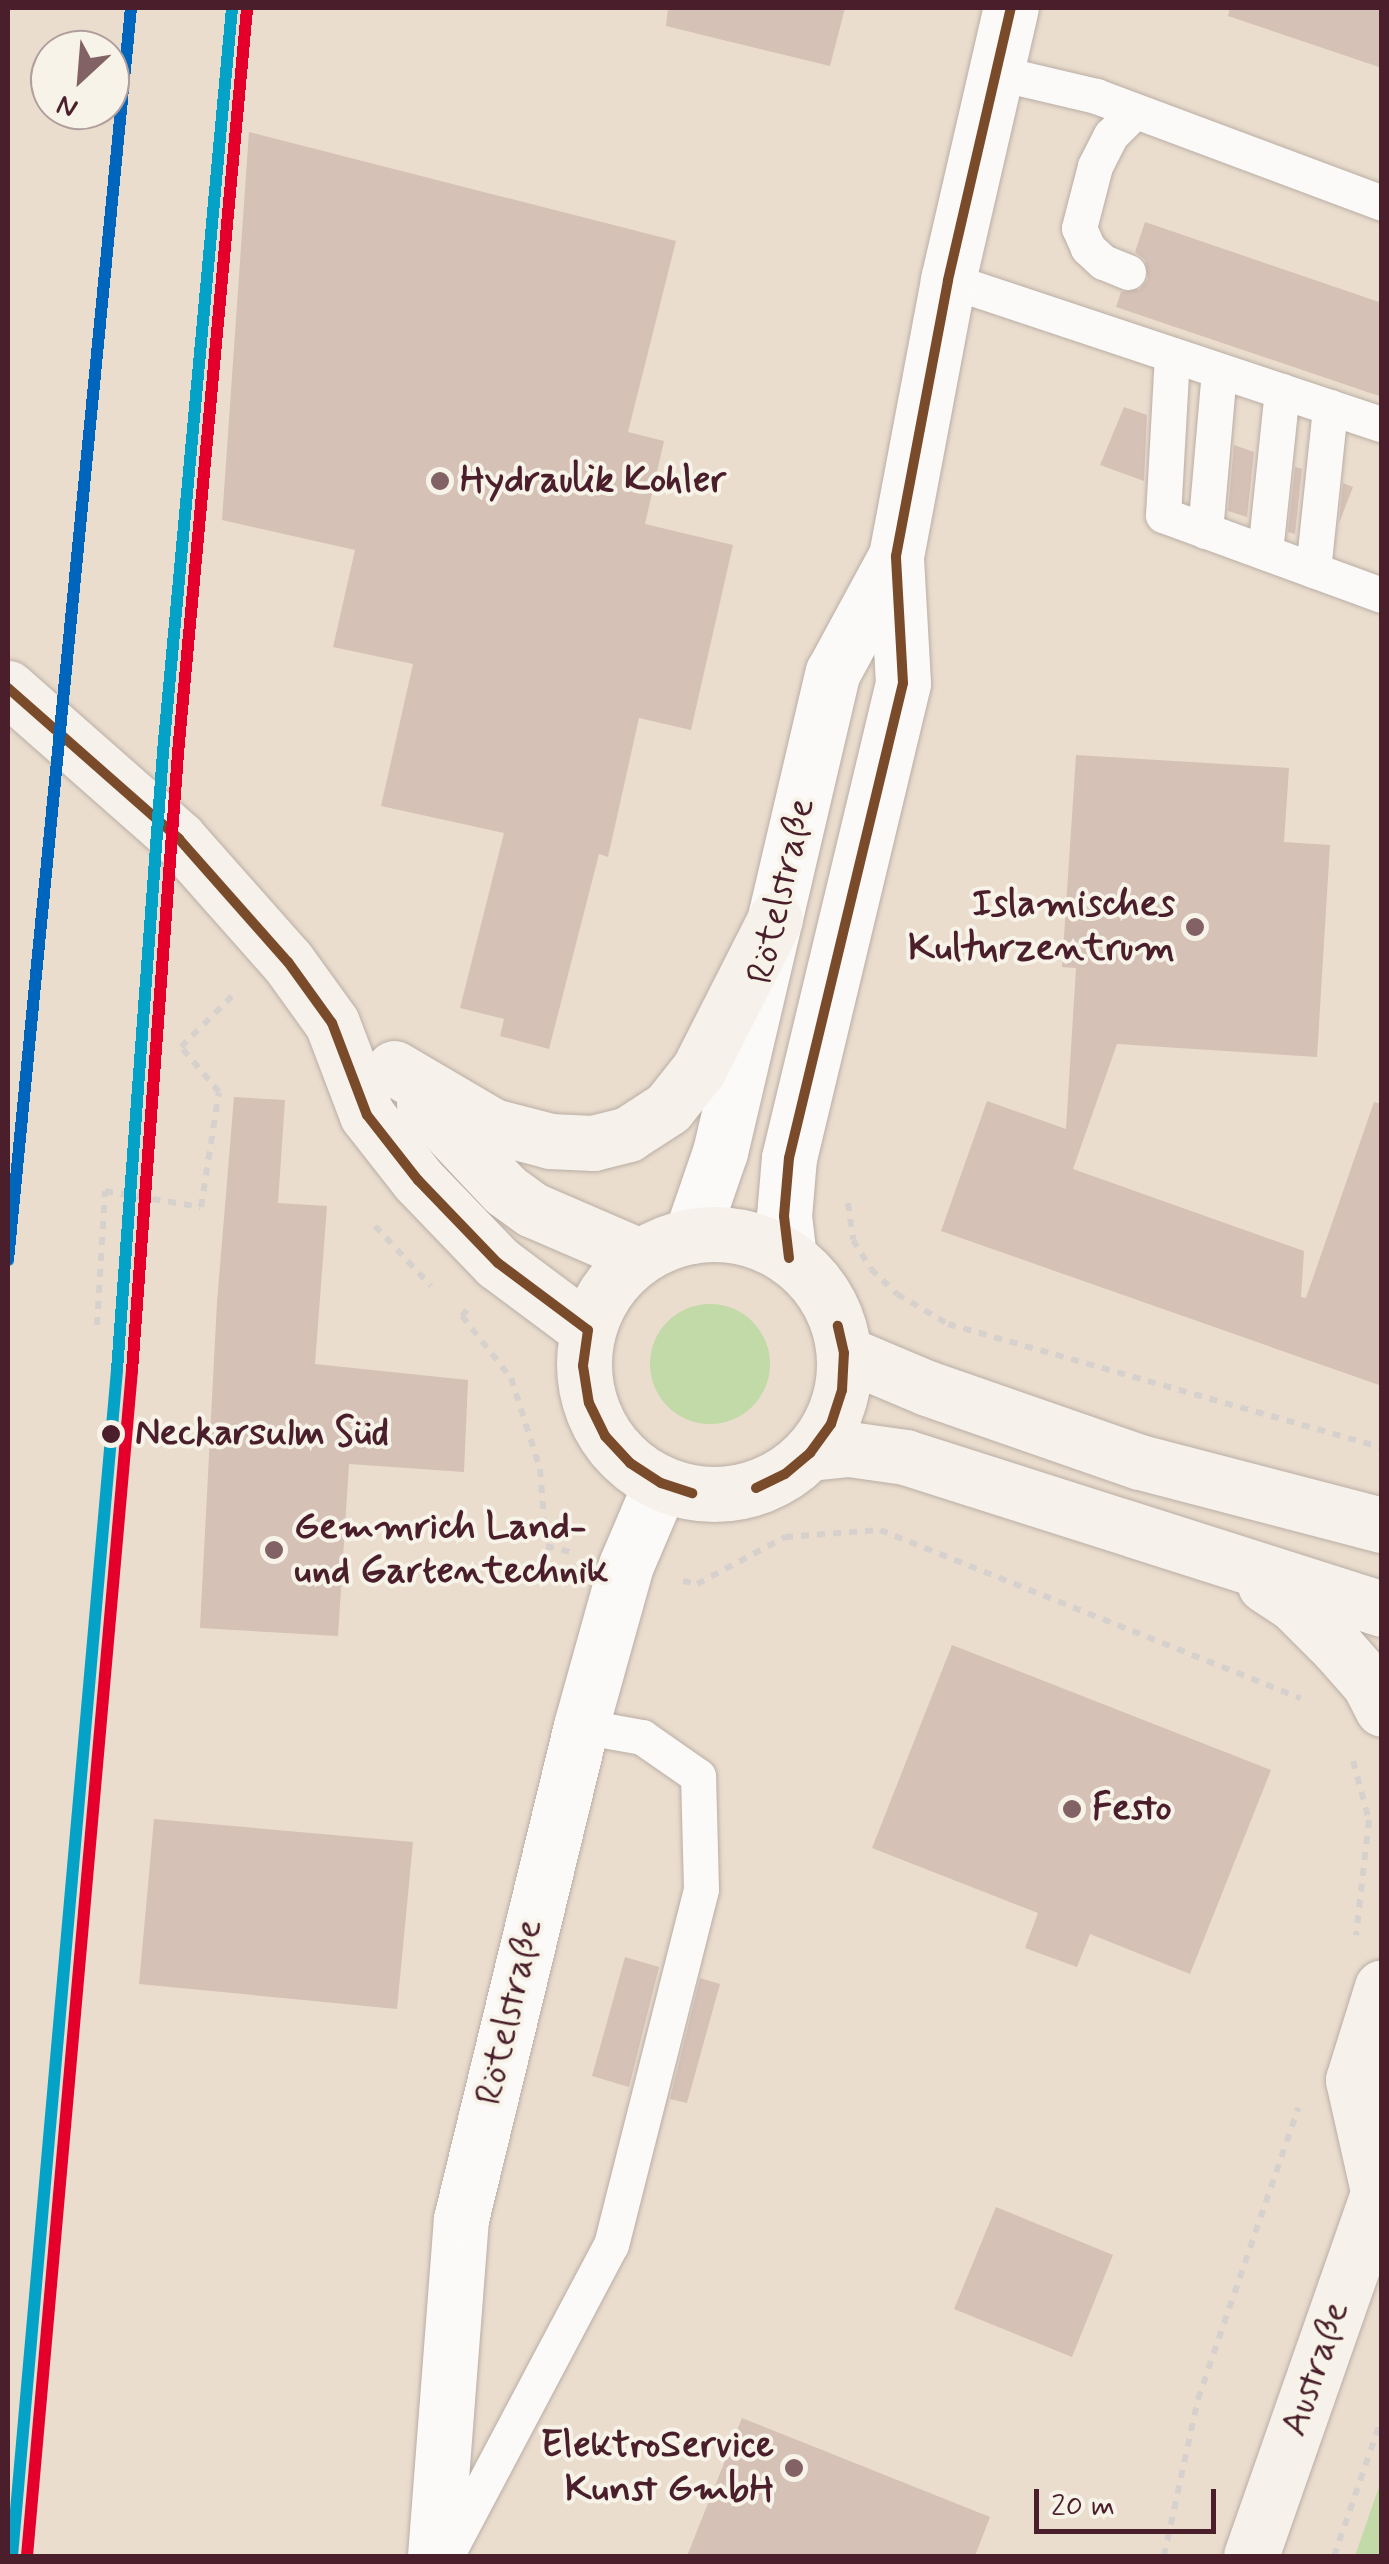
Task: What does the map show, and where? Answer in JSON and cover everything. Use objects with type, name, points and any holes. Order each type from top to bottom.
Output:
[{"type":"main road","points":[[8,688],[179,839],[288,962],[332,1024],[367,1115],[418,1180],[498,1263],[588,1330]]},
{"type":"main road","points":[[332,1024],[394,1068],[493,1126],[550,1141],[593,1143],[628,1134],[668,1108],[699,1069],[776,919]]},
{"type":"main road","points":[[394,1068],[448,1134],[505,1190],[533,1210],[640,1256]]},
{"type":"main road","points":[[725,1234],[758,1242],[789,1258],[827,1299],[844,1354],[842,1390],[831,1424],[810,1453],[785,1474],[756,1488],[692,1492],[661,1483],[630,1464],[605,1436],[589,1403],[583,1366],[588,1330],[617,1276],[640,1256],[691,1236],[725,1234]]},
{"type":"main road","points":[[844,1354],[927,1388],[1140,1462],[1382,1525]]},
{"type":"main road","points":[[810,1453],[848,1449],[904,1458],[1382,1609]]},
{"type":"main road","points":[[1239,1565],[1294,1604],[1337,1647],[1368,1682],[1382,1709]]},
{"type":"main road","points":[[1368,1966],[1353,2080],[1380,2186]]},
{"type":"main road","name":"Austraße","points":[[1251,2556],[1380,2186]]},
{"type":"street","name":"Rötelstraße","points":[[789,1258],[784,1216],[789,1158],[902,683],[896,556],[948,280],[1011,8]]},
{"type":"street","name":"Rötelstraße","points":[[691,1236],[720,1152],[833,672],[896,556]]},
{"type":"street","name":"Rötelstraße","points":[[435,2556],[461,2219],[581,1726],[626,1566],[661,1483]]},
{"type":"lane","points":[[994,72],[1096,96],[1382,203]]},
{"type":"lane","points":[[1128,272],[1102,262],[1088,248],[1078,228],[1096,166],[1111,135],[1134,112]]},
{"type":"lane","points":[[948,280],[1382,424]]},
{"type":"lane","points":[[1172,354],[1163,515],[1382,596]]},
{"type":"lane","points":[[1205,531],[1219,371]]},
{"type":"lane","points":[[1265,552],[1282,391]]},
{"type":"lane","points":[[1313,570],[1330,406]]},
{"type":"lane","points":[[446,2556],[612,2245],[701,1889],[698,1776],[642,1737],[581,1726]]},
{"type":"path","points":[[97,1324],[106,1191],[200,1207],[218,1092],[182,1047],[236,991]]},
{"type":"path","points":[[1349,1751],[1369,1820],[1368,1966]]},
{"type":"path","points":[[1164,2556],[1198,2399],[1302,2097]]},
{"type":"path","points":[[1334,2556],[1382,2417]]},
{"type":"green space","points":[[710,1304],[733,1309],[752,1322],[765,1341],[770,1364],[765,1387],[752,1406],[733,1419],[710,1424],[687,1419],[668,1406],[655,1387],[650,1364],[655,1341],[668,1322],[687,1309]]},
{"type":"green space","points":[[1381,2481],[1381,2556],[1355,2556]]},
{"type":"building","points":[[668,8],[845,8],[830,66],[666,26]]},
{"type":"building","points":[[1230,8],[1382,8],[1382,68],[1228,16]]},
{"type":"building","name":"Hydraulik Kohler","points":[[249,132],[676,241],[628,432],[664,441],[645,524],[733,545],[691,730],[639,718],[608,857],[599,854],[549,1049],[500,1036],[504,1019],[460,1008],[504,833],[381,806],[413,664],[333,647],[355,550],[222,520]]},
{"type":"building","points":[[1145,222],[1382,303],[1382,397],[1116,307],[1121,292],[1140,289],[1148,279],[1145,260],[1135,252]]},
{"type":"building","points":[[1124,407],[1147,415],[1144,481],[1100,465]]},
{"type":"building","points":[[1234,445],[1254,452],[1247,517],[1228,511]]},
{"type":"building","points":[[1295,467],[1302,469],[1295,534],[1288,532]]},
{"type":"building","points":[[1343,483],[1353,487],[1339,523]]},
{"type":"building","points":[[1076,755],[1289,768],[1284,842],[1330,845],[1317,1057],[1117,1044],[1073,1169],[1304,1251],[1301,1297],[1306,1298],[1374,1102],[1382,1104],[1382,1386],[941,1231],[987,1101],[1066,1129],[1076,968],[1062,967]]},
{"type":"building","name":"Gemmrich Land- und Gartentechnik","points":[[234,1097],[285,1100],[278,1203],[327,1206],[315,1364],[468,1380],[464,1472],[349,1464],[338,1636],[200,1628],[217,1302]]},
{"type":"building","name":"Festo","points":[[952,1645],[1271,1770],[1190,1974],[1090,1934],[1077,1967],[1025,1948],[1038,1913],[872,1848]]},
{"type":"building","points":[[154,1819],[413,1842],[397,2009],[139,1984]]},
{"type":"building","points":[[625,1957],[659,1967],[629,2087],[592,2076]]},
{"type":"building","points":[[700,1978],[720,1984],[687,2103],[670,2099]]},
{"type":"building","points":[[996,2207],[1113,2255],[1072,2357],[954,2309]]},
{"type":"building","name":"ElektroService Kunst GmbH","points":[[742,2418],[990,2517],[975,2556],[687,2556]]},
{"type":"transit line","points":[[8,1260],[131,8]]},
{"type":"transit line","points":[[12,2556],[117,1370],[163,752],[232,8]]},
{"type":"transit line","points":[[789,1258],[784,1216],[789,1158],[903,683],[896,556],[948,280],[1011,8]]},
{"type":"transit line","points":[[27,2556],[132,1371],[178,753],[247,9]]},
{"type":"transit line","points":[[8,688],[179,839],[288,962],[332,1023],[367,1115],[418,1180],[498,1263],[588,1330]]},
{"type":"transit line","points":[[756,1488],[785,1474],[810,1453],[831,1424],[842,1390],[844,1353],[838,1326]]},
{"type":"transit line","points":[[588,1330],[583,1366],[589,1403],[605,1436],[630,1463],[661,1483],[692,1493]]},
{"type":"place","name":"Hydraulik Kohler","points":[[440,481]]},
{"type":"place","name":"Islamisches Kulturzentrum","points":[[1195,927]]},
{"type":"place","name":"Neckarsulm Süd","points":[[111,1434]]},
{"type":"place","name":"Gemmrich Land- und Gartentechnik","points":[[274,1550]]},
{"type":"place","name":"Festo","points":[[1072,1809]]},
{"type":"place","name":"ElektroService Kunst GmbH","points":[[794,2468]]}]
